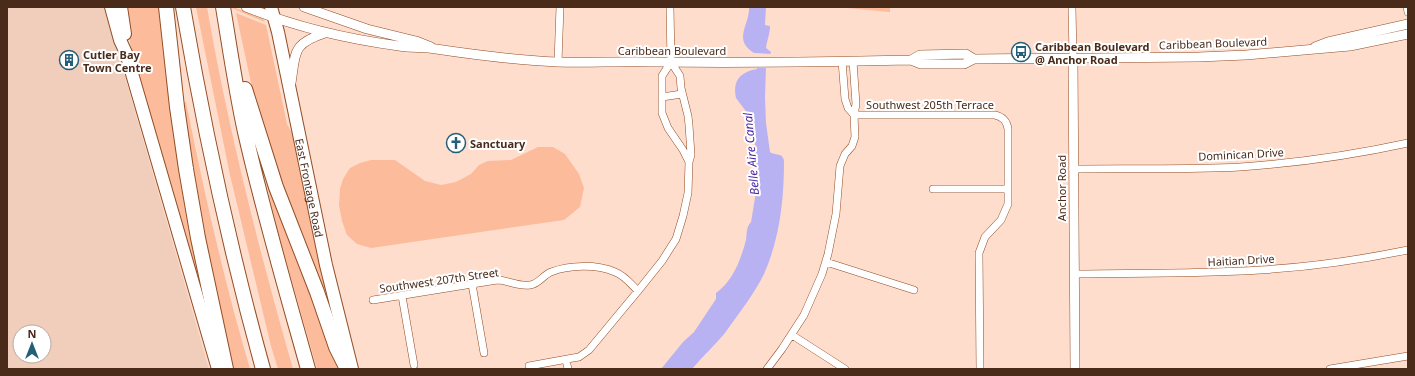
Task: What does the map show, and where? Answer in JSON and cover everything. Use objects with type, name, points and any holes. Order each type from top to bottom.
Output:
[{"type":"highway","points":[[166,7],[177,107],[188,180],[218,337],[226,369]]},
{"type":"highway","points":[[183,7],[192,64],[207,140],[228,231],[263,369]]},
{"type":"highway","points":[[223,7],[233,69],[267,225],[308,369]]},
{"type":"highway","points":[[228,33],[276,187],[317,292],[336,347],[346,369]]},
{"type":"main road","points":[[111,7],[120,40],[126,53],[218,369]]},
{"type":"main road","points":[[121,7],[126,38],[126,53]]},
{"type":"main road","name":"East Frontage Road","points":[[273,12],[328,270],[352,369]]},
{"type":"street","name":"Caribbean Boulevard","points":[[246,7],[273,12],[326,33],[397,46],[415,49],[434,49],[484,56],[558,62],[773,62],[911,60],[921,64],[964,64],[974,59],[1222,57],[1308,49],[1328,49],[1363,44],[1408,34]]},
{"type":"street","name":"Caribbean Boulevard","points":[[304,7],[367,29],[416,41],[434,49]]},
{"type":"street","points":[[558,62],[560,7]]},
{"type":"street","points":[[530,366],[579,357],[589,350],[662,261],[676,239],[684,216],[687,201],[689,162],[691,155],[690,125],[682,94],[680,76],[671,62],[670,7]]},
{"type":"street","name":"Anchor Road","points":[[1072,7],[1075,369]]},
{"type":"street","points":[[1407,7],[1408,12]]},
{"type":"street","name":"Caribbean Boulevard","points":[[1308,49],[1328,42],[1408,24]]},
{"type":"street","points":[[290,88],[293,60],[298,49],[310,38],[326,33]]},
{"type":"street","points":[[842,61],[845,99],[848,108],[854,115]]},
{"type":"street","points":[[767,369],[792,335],[809,305],[826,262],[836,214],[840,166],[845,154],[854,142],[854,115],[856,104],[853,61]]},
{"type":"street","points":[[671,62],[662,76],[662,113],[666,123],[689,162]]},
{"type":"street","points":[[662,97],[682,94]]},
{"type":"street","name":"Southwest 205th Terrace","points":[[854,115],[998,116],[1007,122],[1008,129],[1008,188]]},
{"type":"street","name":"Dominican Drive","points":[[1073,169],[1207,168],[1261,165],[1317,160],[1408,143]]},
{"type":"street","points":[[933,189],[1008,188],[1007,209],[1001,220],[985,236],[979,253],[980,369]]},
{"type":"street","name":"Haitian Drive","points":[[1074,274],[1201,273],[1262,270],[1339,262],[1408,250]]},
{"type":"street","points":[[826,262],[914,290]]},
{"type":"street","name":"Southwest 207th Street","points":[[373,300],[500,280],[530,285],[538,282],[548,273],[572,267],[599,268],[614,271],[623,276],[638,291]]},
{"type":"street","points":[[472,284],[484,353]]},
{"type":"street","points":[[402,296],[414,366]]},
{"type":"street","points":[[792,335],[845,369]]},
{"type":"street","points":[[1330,369],[1408,356]]},
{"type":"street","points":[[566,360],[568,369]]},
{"type":"shaded area","points":[[7,7],[105,7],[209,369],[7,369]]},
{"type":"shaded area","points":[[125,7],[160,7],[170,110],[181,181],[212,328],[134,60],[128,33]]},
{"type":"shaded area","points":[[196,7],[207,7],[234,144],[268,279],[293,369],[278,369],[271,346],[230,175]]},
{"type":"shaded area","points":[[229,7],[233,7],[263,19],[265,22]]},
{"type":"shaded area","points":[[749,7],[766,7],[765,25],[770,26],[766,48],[771,52],[766,66],[766,123],[770,152],[782,156],[784,161],[782,204],[774,246],[764,274],[746,304],[725,333],[692,369],[661,369],[683,342],[694,332],[716,299],[716,293],[732,276],[742,255],[746,240],[747,228],[751,222],[756,192],[755,127],[754,122],[736,98],[735,92],[735,86],[739,78],[746,72],[757,69],[754,53],[748,48],[743,37],[749,14]]},
{"type":"shaded area","points":[[890,7],[890,12],[847,8]]},
{"type":"shaded area","points":[[236,13],[266,25],[287,124],[296,140],[326,288],[320,289],[285,193],[253,92]]},
{"type":"shaded area","points":[[181,102],[186,102],[215,236],[250,369],[230,369],[214,292]]},
{"type":"shaded area","points":[[538,147],[553,147],[565,154],[579,174],[584,188],[580,207],[564,220],[371,248],[357,244],[347,235],[342,221],[339,205],[340,189],[343,179],[350,168],[360,163],[371,160],[395,160],[425,181],[441,185],[456,182],[471,174],[479,165],[488,161],[511,160]]},
{"type":"shaded area","points":[[270,181],[342,369],[317,369],[278,232],[266,182]]},
{"type":"pier","points":[[752,54],[772,54],[768,68],[754,68]]},
{"type":"place","name":"Caribbean Boulevard @ Anchor Road","points":[[1021,52]]},
{"type":"place","name":"Cutler Bay Town Centre","points":[[69,60]]},
{"type":"place","name":"Sanctuary","points":[[456,143]]},
{"type":"water label","name":"Belle Aire Canal","points":[[751,154]]}]
